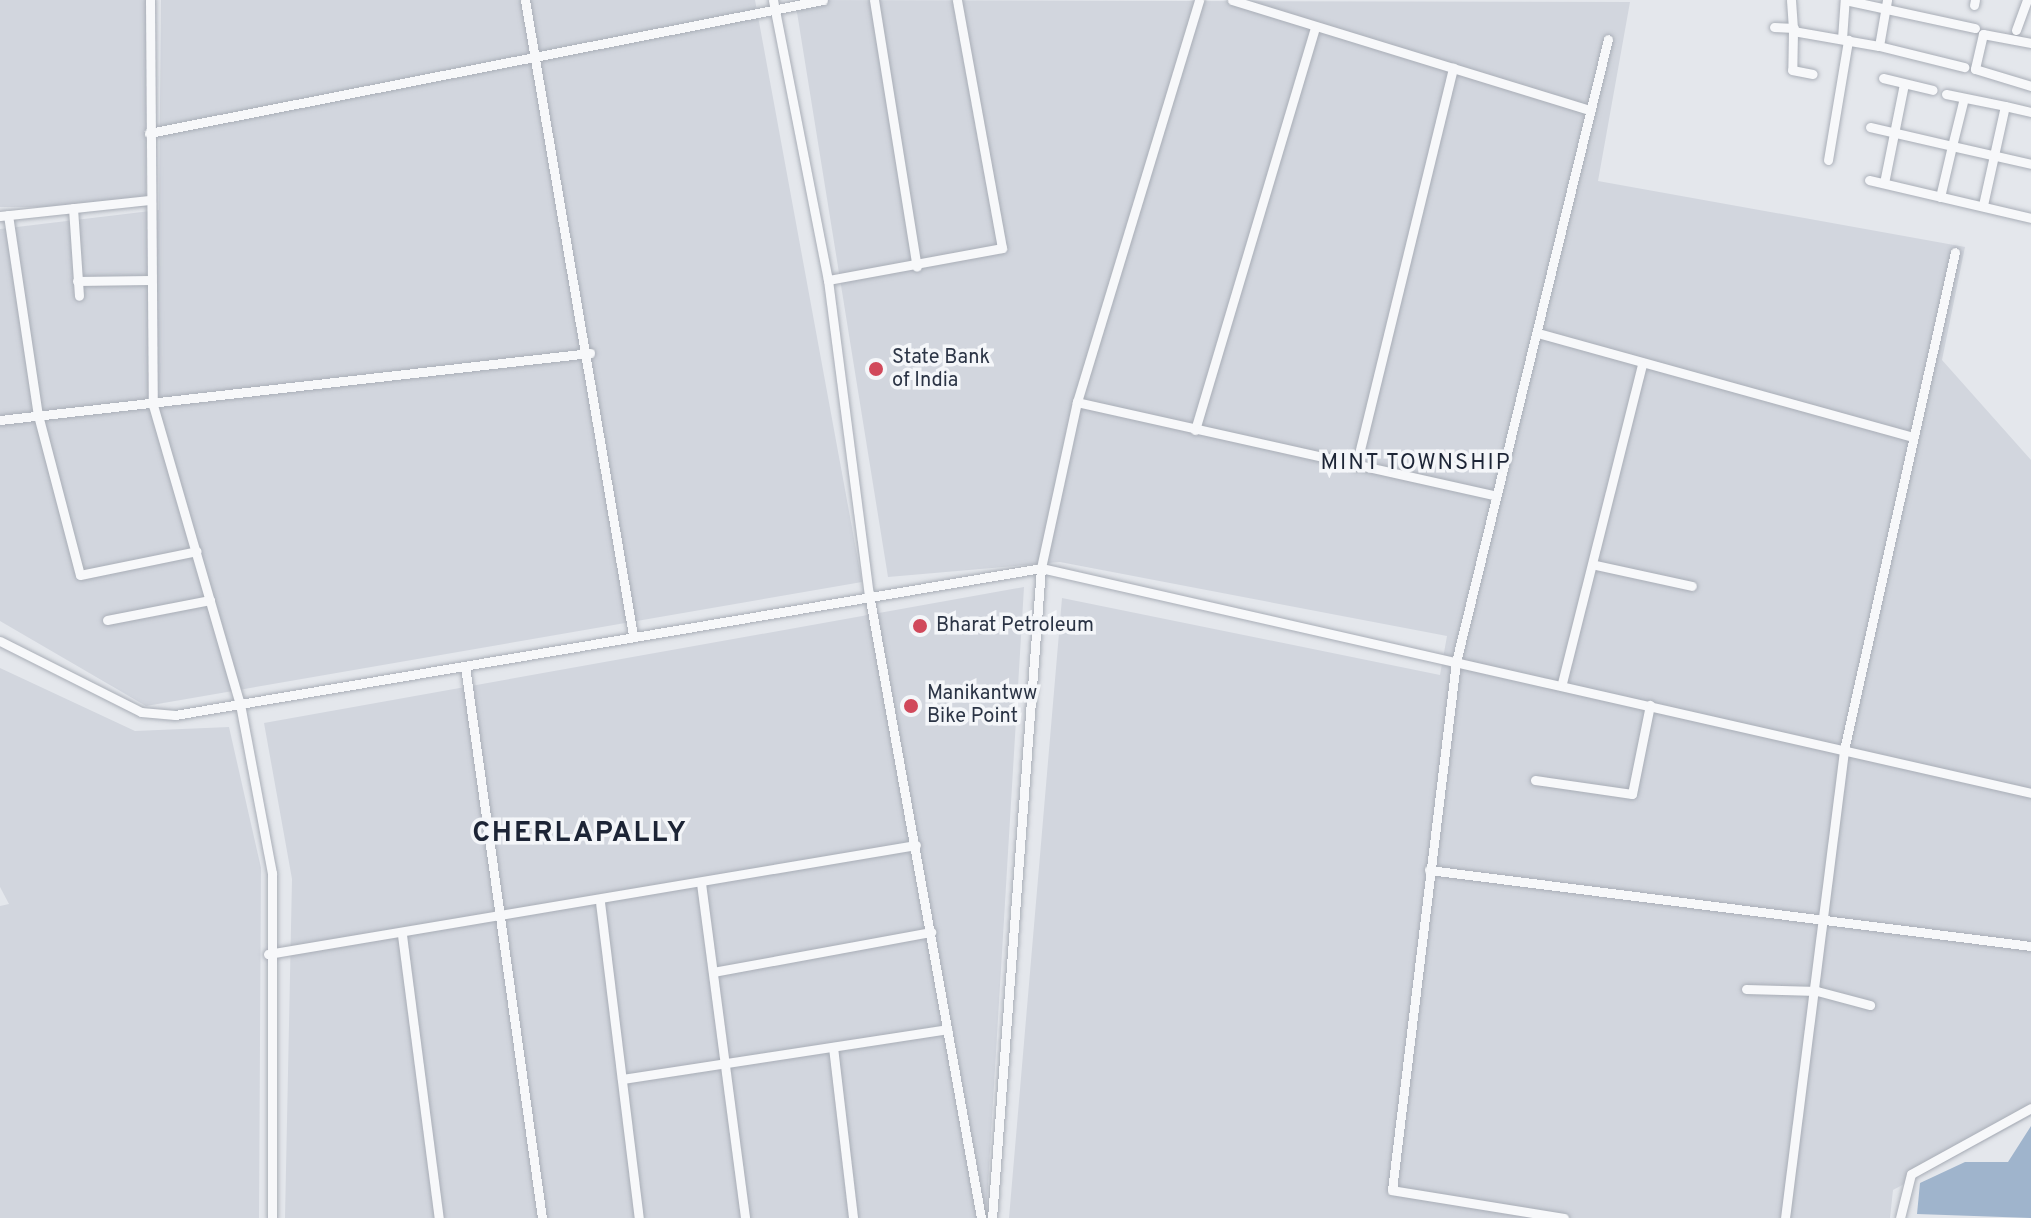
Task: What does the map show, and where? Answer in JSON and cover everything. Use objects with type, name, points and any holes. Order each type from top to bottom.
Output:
[{"type":"street","points":[[150,0],[149,200],[153,405],[240,704],[272,873],[268,954],[272,1218]]},
{"type":"street","points":[[525,0],[590,353],[633,635]]},
{"type":"street","points":[[149,133],[535,57],[773,5],[823,0]]},
{"type":"street","points":[[874,0],[917,267]]},
{"type":"street","points":[[828,280],[917,267],[1002,248],[957,0]]},
{"type":"street","points":[[992,1218],[1041,568],[1077,402],[1199,0]]},
{"type":"street","points":[[1232,0],[1590,110]]},
{"type":"street","points":[[1791,0],[1794,30],[1792,70],[1813,74]]},
{"type":"street","points":[[1828,160],[1845,40],[1845,0],[1886,4],[1975,28]]},
{"type":"street","points":[[2016,30],[2027,0]]},
{"type":"street","points":[[1879,46],[1886,4]]},
{"type":"street","points":[[773,5],[828,280],[869,594],[981,1218]]},
{"type":"street","points":[[1195,430],[1315,27]]},
{"type":"street","points":[[1774,27],[1879,46],[1964,67]]},
{"type":"street","points":[[2031,43],[1983,34],[1975,69],[2031,86]]},
{"type":"street","points":[[1564,1218],[1392,1190],[1456,662],[1494,495],[1538,333],[1608,39]]},
{"type":"street","points":[[1356,466],[1453,68]]},
{"type":"street","points":[[1883,78],[1933,90]]},
{"type":"street","points":[[1884,183],[1904,84]]},
{"type":"street","points":[[1946,94],[2031,112]]},
{"type":"street","points":[[1940,197],[1964,98]]},
{"type":"street","points":[[1983,205],[2005,106]]},
{"type":"street","points":[[1870,127],[2031,164]]},
{"type":"street","points":[[1869,180],[2031,218]]},
{"type":"street","points":[[149,200],[4,215],[38,415],[80,575],[197,551]]},
{"type":"street","points":[[73,208],[79,296]]},
{"type":"street","points":[[1785,1218],[1817,991],[1844,750],[1910,436],[1955,252]]},
{"type":"street","points":[[77,281],[150,280]]},
{"type":"street","points":[[1538,333],[1642,365],[1910,436]]},
{"type":"street","points":[[0,420],[590,353]]},
{"type":"street","points":[[1562,683],[1596,565],[1642,365]]},
{"type":"street","points":[[1077,402],[1494,495]]},
{"type":"street","points":[[1596,565],[1692,586]]},
{"type":"street","points":[[0,641],[141,712],[175,715],[869,594],[1041,568],[1562,683],[2031,793]]},
{"type":"street","points":[[107,620],[210,600]]},
{"type":"street","points":[[465,666],[542,1218]]},
{"type":"street","points":[[1535,780],[1632,794],[1650,705]]},
{"type":"street","points":[[268,954],[600,902],[916,845]]},
{"type":"street","points":[[1429,870],[2031,946]]},
{"type":"street","points":[[701,883],[745,1218]]},
{"type":"street","points":[[600,902],[639,1218]]},
{"type":"street","points":[[713,972],[931,932]]},
{"type":"street","points":[[402,935],[439,1218]]},
{"type":"street","points":[[1746,989],[1817,991],[1870,1005]]},
{"type":"street","points":[[622,1079],[947,1029]]},
{"type":"street","points":[[833,1047],[853,1218]]},
{"type":"street","points":[[1900,1218],[1911,1174],[2031,1108]]},
{"type":"shaded area","points":[[0,0],[146,0],[146,207],[0,207]]},
{"type":"shaded area","points":[[161,0],[755,0],[862,582],[146,706],[0,621],[0,229],[159,210]]},
{"type":"shaded area","points":[[795,0],[1630,2],[1598,181],[1965,247],[1942,360],[2031,460],[2031,1116],[1893,1190],[1890,1218],[1009,1218],[1062,598],[1440,675],[1447,636],[1060,562],[888,577]]},
{"type":"shaded area","points":[[1024,587],[986,1218],[285,1218],[292,879],[264,723]]},
{"type":"shaded area","points":[[0,668],[135,731],[229,727],[261,868],[259,1218],[0,1218],[0,906],[9,904],[0,887]]},
{"type":"water","points":[[2031,1126],[2031,1218],[1917,1214],[1920,1183],[1965,1162],[2008,1162]]},
{"type":"place","name":"State Bank of India","points":[[876,369]]},
{"type":"place","name":"Bharat Petroleum","points":[[920,626]]},
{"type":"place","name":"Manikantww Bike Point","points":[[911,706]]},
{"type":"district","name":"MINT TOWNSHIP","points":[[1416,464]]},
{"type":"district","name":"CHERLAPALLY","points":[[580,834]]}]
